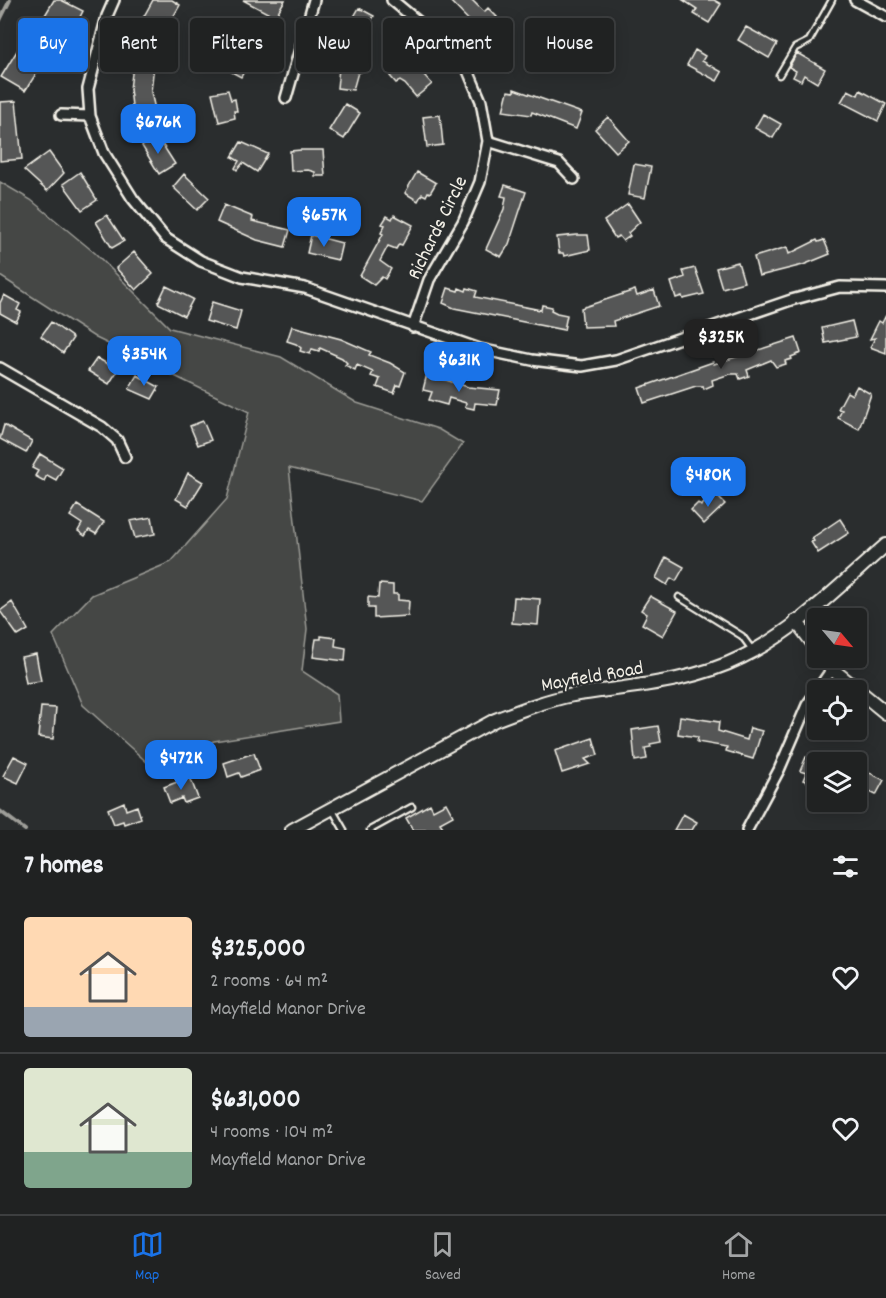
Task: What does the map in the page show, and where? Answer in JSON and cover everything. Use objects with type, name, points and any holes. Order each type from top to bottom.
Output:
[{"type":"street","points":[[114,0],[107,16],[88,89],[90,116],[104,153],[133,200],[165,238],[201,261],[242,277],[305,288],[480,349],[532,360],[582,366],[616,360],[791,300],[840,286],[886,288]]},
{"type":"street","points":[[286,98],[314,0]]},
{"type":"street","name":"Richards Circle","points":[[392,0],[463,59],[481,100],[488,141],[480,182],[464,222],[429,280],[413,327]]},
{"type":"street","points":[[855,0],[886,17]]},
{"type":"street","points":[[61,116],[90,116]]},
{"type":"street","points":[[488,141],[559,163],[574,179]]},
{"type":"street","points":[[0,368],[102,427],[117,440],[125,457]]},
{"type":"street","name":"Mayfield Road","points":[[292,830],[495,720],[528,707],[571,696],[673,680],[741,658],[796,621],[886,545]]},
{"type":"street","points":[[796,621],[807,636]]},
{"type":"street","points":[[747,830],[780,770],[807,705],[832,669],[886,713]]},
{"type":"lane","points":[[779,75],[795,48],[809,41],[832,0]]},
{"type":"lane","points":[[679,597],[742,636],[753,651]]},
{"type":"lane","points":[[370,830],[412,807]]},
{"type":"lane","points":[[332,809],[344,830]]},
{"type":"shaded area","points":[[0,182],[31,200],[95,253],[170,328],[281,357],[357,403],[438,429],[463,444],[422,501],[289,468],[307,629],[302,671],[337,694],[339,721],[214,741],[150,765],[83,705],[53,635],[92,595],[171,562],[227,499],[249,412],[96,338],[0,276]]},
{"type":"building","points":[[54,0],[61,0],[83,11],[79,18],[43,18]]},
{"type":"building","points":[[153,0],[172,0],[180,5],[173,18],[143,18]]},
{"type":"building","points":[[243,0],[285,0],[275,17]]},
{"type":"building","points":[[449,0],[472,0],[484,12],[488,8],[497,17],[496,18],[467,18]]},
{"type":"building","points":[[683,0],[714,0],[721,4],[709,23],[694,14],[697,9]]},
{"type":"building","points":[[359,8],[374,16],[371,22],[371,18],[353,18]]},
{"type":"building","points":[[746,27],[777,44],[769,58],[738,40]]},
{"type":"building","points":[[18,49],[18,72],[37,72],[25,91],[1,77]]},
{"type":"building","points":[[695,50],[705,56],[702,61],[722,72],[717,81],[687,65]]},
{"type":"building","points":[[797,53],[825,69],[817,83],[804,75],[801,81],[793,77],[796,71],[789,67]]},
{"type":"building","points":[[132,72],[153,72],[151,92],[160,131],[135,131],[130,89]]},
{"type":"building","points":[[232,72],[244,72],[241,77]]},
{"type":"building","points":[[339,72],[358,72],[353,90],[337,88]]},
{"type":"building","points":[[395,72],[421,72],[432,84],[416,97],[405,84],[400,81],[396,83],[390,76]]},
{"type":"building","points":[[514,89],[582,113],[576,129],[532,112],[531,115],[503,111],[508,91],[514,92]]},
{"type":"building","points":[[228,90],[231,100],[235,99],[237,111],[234,111],[235,118],[219,122],[212,93]]},
{"type":"building","points":[[848,90],[858,95],[860,90],[886,104],[878,121],[841,102]]},
{"type":"building","points":[[16,101],[22,159],[0,161],[0,102]]},
{"type":"building","points":[[345,104],[360,113],[344,139],[329,130]]},
{"type":"building","points":[[763,114],[781,124],[773,138],[755,128]]},
{"type":"building","points":[[440,115],[443,145],[427,147],[423,117]]},
{"type":"building","points":[[608,117],[629,141],[616,152],[595,129]]},
{"type":"building","points":[[157,136],[175,164],[159,174],[142,146]]},
{"type":"building","points":[[241,142],[268,154],[257,172],[243,163],[237,170],[235,168],[239,161],[232,157]]},
{"type":"building","points":[[323,150],[325,176],[315,176],[315,172],[308,170],[291,171],[290,151]]},
{"type":"building","points":[[49,152],[64,173],[47,191],[24,170]]},
{"type":"building","points":[[634,164],[651,167],[645,198],[628,195]]},
{"type":"building","points":[[80,172],[97,200],[82,210],[63,184]]},
{"type":"building","points":[[417,172],[436,183],[430,193],[428,192],[426,196],[422,194],[418,201],[405,193]]},
{"type":"building","points":[[184,174],[209,198],[197,210],[173,187]]},
{"type":"building","points":[[505,185],[526,192],[509,244],[501,257],[486,249],[504,209],[506,197],[501,196]]},
{"type":"building","points":[[628,204],[640,222],[628,233],[630,236],[623,241],[619,236],[615,238],[604,221]]},
{"type":"building","points":[[224,205],[253,217],[252,221],[290,230],[285,247],[257,240],[217,222]]},
{"type":"building","points":[[107,215],[124,241],[112,248],[96,222]]},
{"type":"building","points":[[394,215],[413,225],[402,245],[399,244],[396,249],[388,246],[380,261],[391,269],[385,279],[382,277],[374,285],[360,276],[383,234],[381,233],[385,225],[382,224],[387,216],[392,219]]},
{"type":"building","points":[[311,235],[342,243],[338,260],[307,253]]},
{"type":"building","points":[[588,235],[590,250],[564,256],[563,253],[559,253],[557,237]]},
{"type":"building","points":[[817,240],[818,242],[824,240],[830,254],[803,265],[759,276],[754,257],[787,247],[789,254]]},
{"type":"building","points":[[134,252],[153,274],[136,290],[116,268]]},
{"type":"building","points":[[738,262],[744,282],[722,288],[716,268]]},
{"type":"building","points":[[695,268],[704,294],[683,299],[682,296],[676,298],[671,282],[685,277],[683,271]]},
{"type":"building","points":[[166,286],[193,299],[184,316],[158,303]]},
{"type":"building","points":[[448,288],[458,291],[459,288],[466,291],[467,288],[477,291],[475,297],[541,310],[542,305],[552,307],[551,310],[567,315],[564,330],[454,308],[443,303]]},
{"type":"building","points":[[635,290],[637,296],[654,290],[659,306],[613,321],[614,326],[583,327],[581,308]]},
{"type":"building","points":[[4,295],[20,304],[17,310],[21,312],[16,322],[0,313],[0,303]]},
{"type":"building","points":[[212,302],[241,311],[236,330],[206,321]]},
{"type":"building","points":[[886,315],[886,353],[870,347],[875,338],[870,339],[879,321],[882,323]]},
{"type":"building","points":[[852,321],[856,337],[825,343],[822,328]]},
{"type":"building","points":[[51,322],[73,338],[63,353],[41,336]]},
{"type":"building","points":[[292,326],[341,339],[371,352],[369,355],[405,372],[400,386],[397,385],[394,393],[377,387],[380,379],[371,376],[373,372],[357,365],[355,370],[345,365],[347,363],[342,358],[320,348],[319,351],[312,349],[310,354],[300,351],[301,348],[296,344],[287,341]]},
{"type":"building","points":[[796,338],[801,353],[785,361],[786,364],[776,367],[771,360],[747,370],[749,376],[740,379],[738,374],[730,374],[712,380],[713,385],[704,389],[703,386],[696,386],[644,403],[639,388],[713,362],[714,364]]},
{"type":"building","points":[[97,358],[118,370],[109,384],[88,371]]},
{"type":"building","points":[[427,374],[468,387],[500,390],[497,405],[475,403],[474,409],[465,407],[466,403],[449,398],[447,405],[429,400],[432,392],[423,390]]},
{"type":"building","points":[[137,375],[159,387],[152,399],[129,389]]},
{"type":"building","points":[[857,386],[871,394],[859,429],[838,418],[842,410],[838,409],[847,392],[852,395]]},
{"type":"building","points":[[203,421],[211,440],[198,445],[190,426]]},
{"type":"building","points":[[4,425],[32,441],[26,453],[0,439]]},
{"type":"building","points":[[40,454],[63,468],[56,480],[47,475],[44,481],[35,476],[38,471],[32,468]]},
{"type":"building","points":[[188,473],[203,482],[188,506],[176,499]]},
{"type":"building","points":[[714,493],[725,504],[704,524],[691,510],[698,503],[701,506]]},
{"type":"building","points":[[77,505],[104,522],[96,534],[89,530],[85,536],[78,531],[82,524],[70,516]]},
{"type":"building","points":[[152,517],[155,534],[135,538],[130,521]]},
{"type":"building","points":[[840,519],[849,533],[818,553],[811,542],[814,541],[812,538]]},
{"type":"building","points":[[666,557],[684,567],[676,581],[671,578],[667,585],[656,578]]},
{"type":"building","points":[[379,584],[393,585],[393,594],[398,594],[398,600],[409,601],[408,616],[374,618],[374,608],[368,608],[368,597],[378,598]]},
{"type":"building","points":[[650,596],[677,611],[663,636],[642,624],[647,614],[641,610]]},
{"type":"building","points":[[514,597],[540,599],[538,625],[512,623]]},
{"type":"building","points":[[12,602],[28,630],[18,636],[0,611]]},
{"type":"building","points":[[321,636],[336,638],[335,646],[346,648],[345,661],[313,657],[316,639],[321,639]]},
{"type":"building","points":[[36,654],[41,681],[26,683],[21,657]]},
{"type":"building","points":[[41,707],[56,708],[53,739],[38,737]]},
{"type":"building","points":[[680,716],[719,722],[718,731],[747,740],[750,728],[762,731],[753,759],[726,751],[727,747],[697,742],[698,737],[678,734]]},
{"type":"building","points":[[658,726],[661,742],[650,744],[651,747],[645,748],[647,759],[635,761],[632,730]]},
{"type":"building","points":[[593,738],[598,755],[585,759],[590,764],[562,773],[555,751]]},
{"type":"building","points":[[254,753],[260,770],[241,777],[239,773],[228,777],[224,763]]},
{"type":"building","points":[[14,756],[28,763],[18,783],[3,776]]},
{"type":"building","points":[[807,757],[807,782],[803,780],[806,773],[800,771]]},
{"type":"building","points":[[867,772],[884,780],[876,795],[867,790]]},
{"type":"building","points":[[190,777],[198,798],[184,803],[182,798],[170,803],[164,787]]},
{"type":"building","points":[[124,802],[126,810],[137,806],[141,818],[124,824],[123,821],[114,824],[108,809]]},
{"type":"building","points":[[446,803],[453,816],[440,823],[445,830],[413,830],[406,818],[430,804],[433,810]]},
{"type":"building","points":[[683,814],[697,822],[692,830],[674,830]]},
{"type":"waterway","points":[[0,20],[10,0]]},
{"type":"waterway","points":[[0,811],[25,830]]}]
